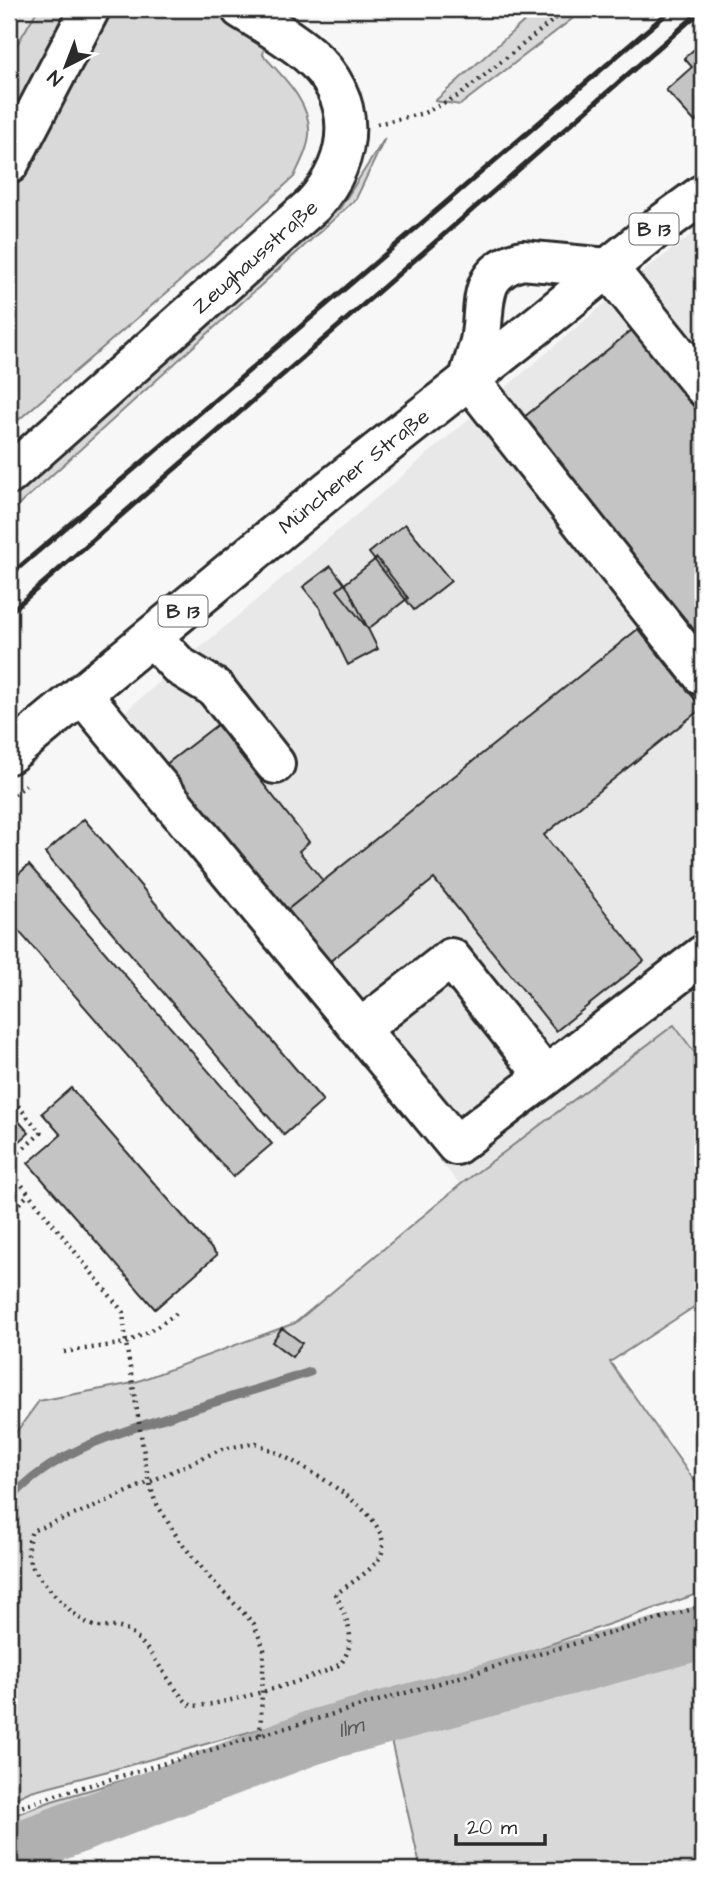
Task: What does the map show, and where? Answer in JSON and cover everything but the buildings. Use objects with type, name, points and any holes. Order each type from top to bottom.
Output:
[{"type":"main road","points":[[9,164],[90,9]]},
{"type":"main road","name":"Zeughausstraße","points":[[9,475],[313,205],[329,185],[340,163],[346,143],[346,131],[338,96],[319,65],[287,37],[241,9]]},
{"type":"main road","name":"Münchener Straße","points":[[9,754],[330,489],[703,194]]},
{"type":"main road","points":[[703,386],[608,268],[532,260],[513,263],[499,272],[486,286],[480,340],[469,379],[703,676]]},
{"type":"main road","points":[[152,637],[180,666],[215,688],[275,764]]},
{"type":"main road","points":[[82,694],[456,1144],[703,955]]},
{"type":"main road","points":[[360,1029],[451,958],[545,1076]]},
{"type":"path","points":[[346,131],[424,113],[460,95],[567,9]]},
{"type":"path","points":[[9,1094],[41,1133],[9,1161]]},
{"type":"path","points":[[9,1169],[123,1312],[149,1482],[156,1501],[180,1540],[209,1577],[254,1624],[264,1649],[260,1736]]},
{"type":"path","points":[[9,1213],[29,1194]]},
{"type":"path","points":[[64,1352],[126,1343],[177,1312]]},
{"type":"path","points":[[256,1443],[294,1460],[336,1487],[380,1530],[382,1547],[381,1555],[373,1565],[336,1594],[349,1630],[349,1649],[340,1664],[261,1692],[204,1706],[191,1705],[181,1696],[153,1654],[137,1638],[124,1628],[91,1626],[60,1601],[30,1562],[27,1545],[32,1531],[149,1482],[222,1449],[256,1443]]},
{"type":"path","points":[[9,1811],[56,1794],[703,1606]]},
{"type":"shaded area","points":[[9,9],[37,9],[9,57]]},
{"type":"shaded area","points":[[38,9],[212,9],[265,41],[263,55],[301,101],[309,123],[309,135],[294,177],[171,289],[9,428],[9,58]]},
{"type":"shaded area","points":[[538,9],[585,9],[460,105],[435,101]]},
{"type":"shaded area","points":[[385,138],[356,199],[9,514],[9,499],[340,208]]},
{"type":"shaded area","points":[[703,226],[703,1064],[674,1025],[460,1185],[94,738],[638,275]]},
{"type":"shaded area","points":[[674,1025],[703,1064],[703,1307],[694,1307],[610,1362],[703,1493],[703,1592],[487,1666],[31,1791],[9,1801],[9,1442],[39,1401],[133,1383],[295,1323],[460,1185]]},
{"type":"shaded area","points":[[703,1610],[703,1870],[421,1870],[391,1740],[181,1806],[148,1789],[9,1835],[9,1817],[52,1801]]},
{"type":"waterway","points":[[9,1500],[27,1482],[47,1468],[89,1445],[135,1427],[310,1372]]},
{"type":"waterway","name":"Ilm","points":[[9,1852],[319,1735],[703,1632]]},
{"type":"railway","points":[[9,576],[672,9]]},
{"type":"railway","points":[[9,613],[703,9]]}]
